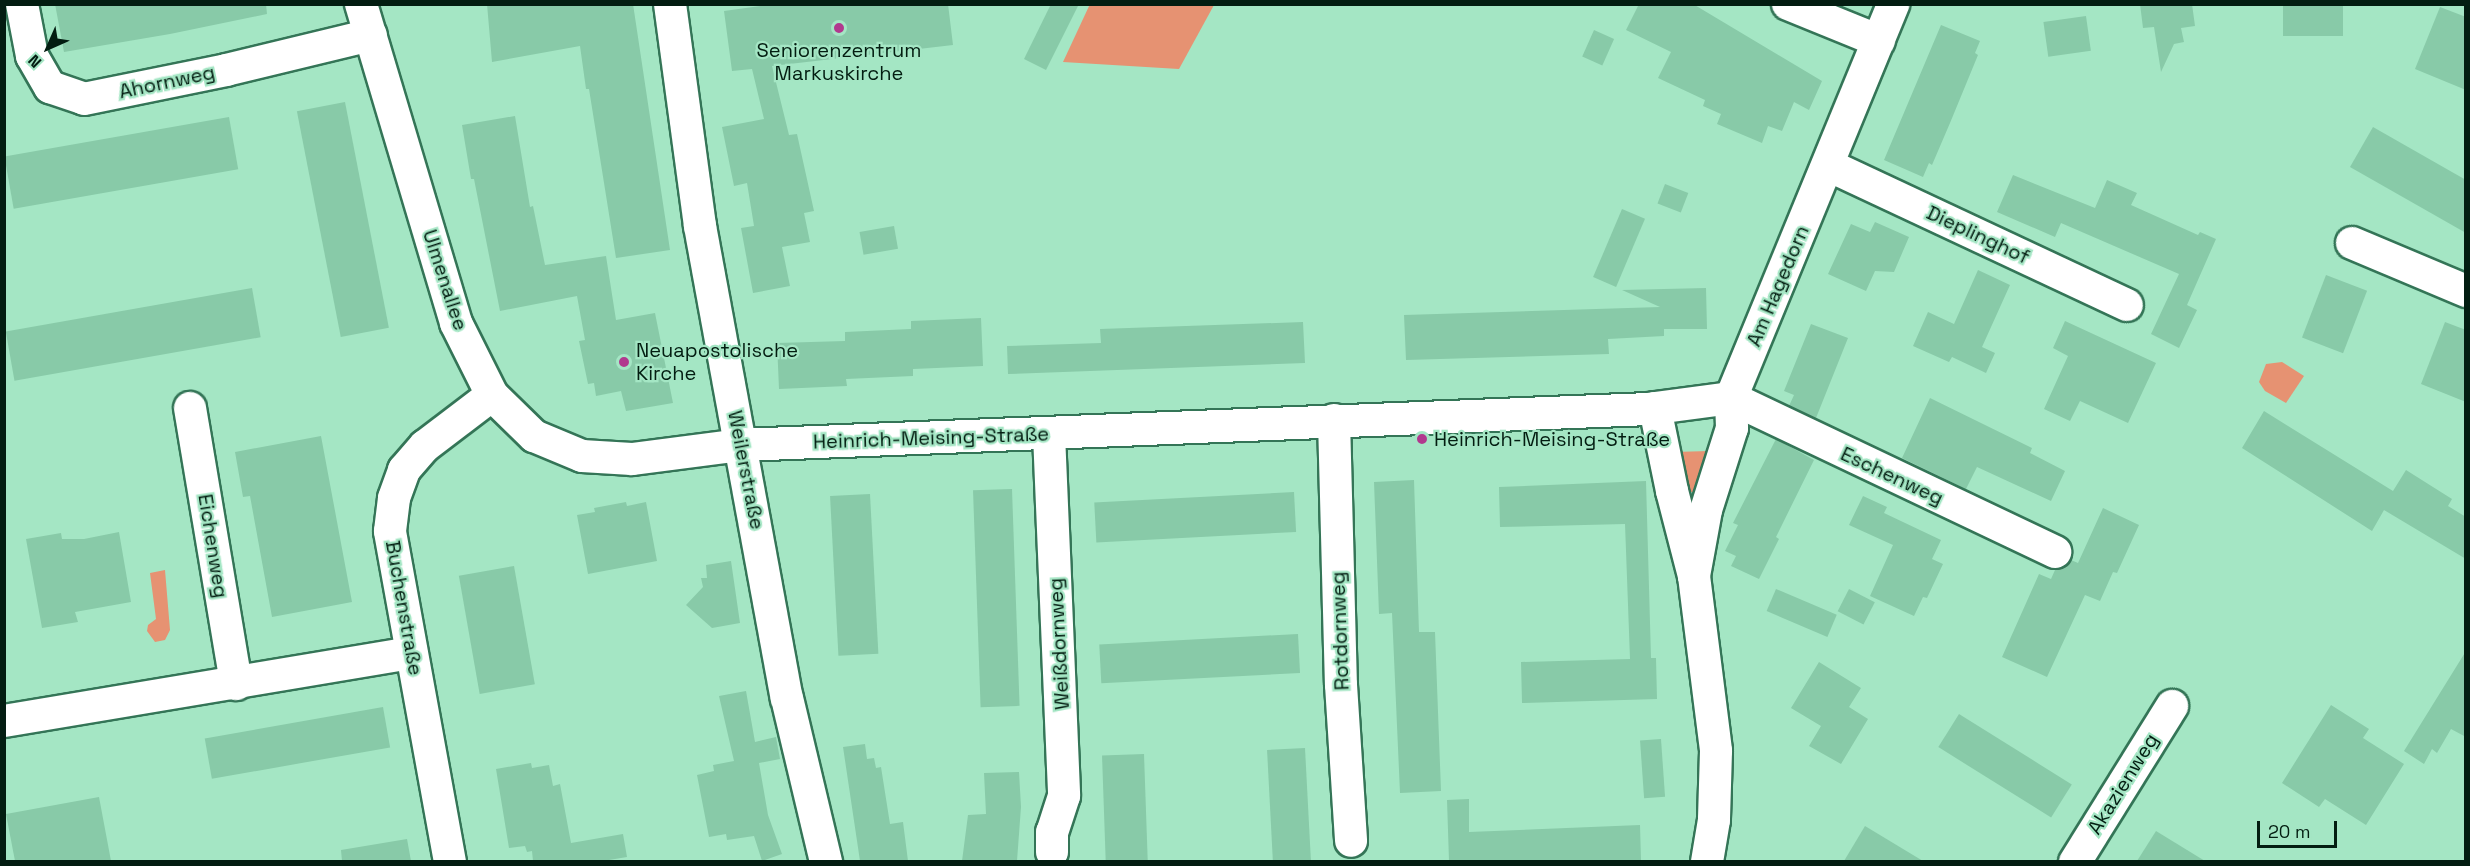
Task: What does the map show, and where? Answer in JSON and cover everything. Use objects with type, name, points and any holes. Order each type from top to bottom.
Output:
[{"type":"street","name":"Ahornweg","points":[[21,4],[32,56],[50,87],[84,99],[226,70],[371,35]]},
{"type":"street","name":"Ulmenallee","points":[[361,4],[456,323],[492,395],[534,436],[582,456],[632,459],[741,445]]},
{"type":"street","name":"Weilerstraße","points":[[670,4],[700,226],[788,698],[826,861]]},
{"type":"street","points":[[1788,4],[1879,41]]},
{"type":"street","name":"Am Hagedorn","points":[[1694,576],[1706,510],[1732,428],[1731,398],[1893,4]]},
{"type":"street","name":"Dieplinghof","points":[[1828,165],[2127,305]]},
{"type":"street","points":[[2352,243],[2466,291]]},
{"type":"street","name":"Buchenstraße","points":[[450,861],[390,531],[394,498],[404,470],[425,446],[492,395]]},
{"type":"street","name":"Heinrich-Meising-Straße","points":[[741,445],[1655,408],[1731,398]]},
{"type":"street","name":"Eschenweg","points":[[1731,398],[2055,552]]},
{"type":"street","name":"Eichenweg","points":[[190,408],[236,684]]},
{"type":"street","name":"Am Hagedorn","points":[[1655,408],[1672,491],[1694,576],[1716,751],[1714,820],[1707,861]]},
{"type":"street","name":"Rotdornweg","points":[[1334,420],[1341,685],[1351,841]]},
{"type":"street","name":"Weißdornweg","points":[[1049,434],[1062,696],[1064,796],[1052,832],[1052,852]]},
{"type":"street","points":[[4,721],[411,653]]},
{"type":"street","name":"Akazienweg","points":[[2075,861],[2172,706]]},
{"type":"shaded area","points":[[1090,4],[1214,5],[1179,69],[1063,62]]},
{"type":"shaded area","points":[[2282,362],[2304,376],[2286,403],[2265,391],[2259,382],[2266,364]]},
{"type":"shaded area","points":[[1709,451],[1696,492],[1687,492],[1674,452]]},
{"type":"shaded area","points":[[165,570],[170,630],[165,640],[155,642],[147,631],[148,625],[156,619],[150,573]]},
{"type":"building","points":[[55,4],[266,4],[267,14],[170,34],[64,52]]},
{"type":"building","points":[[487,4],[633,4],[670,250],[616,258],[580,46],[492,62]]},
{"type":"building","points":[[775,4],[948,4],[953,45],[772,66],[789,135],[797,134],[814,211],[804,213],[810,242],[782,247],[790,286],[753,293],[741,228],[754,226],[747,183],[734,186],[722,127],[764,119],[752,69],[732,71],[724,11]]},
{"type":"building","points":[[1051,4],[1079,4],[1046,70],[1024,59]]},
{"type":"building","points":[[1639,4],[1693,4],[1822,81],[1809,110],[1794,102],[1782,131],[1768,126],[1762,143],[1717,124],[1721,114],[1703,106],[1705,100],[1658,78],[1671,52],[1626,30]]},
{"type":"building","points":[[2140,4],[2192,4],[2195,26],[2181,28],[2184,42],[2174,44],[2161,72],[2154,27],[2143,28]]},
{"type":"building","points":[[2283,4],[2343,4],[2343,36],[2283,36]]},
{"type":"building","points":[[2440,7],[2466,17],[2466,90],[2415,69]]},
{"type":"building","points":[[2086,16],[2091,51],[2048,57],[2043,22]]},
{"type":"building","points":[[1941,25],[1980,41],[1975,53],[1978,55],[1950,123],[1932,165],[1929,163],[1923,177],[1884,160]]},
{"type":"building","points":[[1594,30],[1614,39],[1602,65],[1582,56]]},
{"type":"building","points":[[345,102],[389,328],[341,337],[297,111]]},
{"type":"building","points":[[515,116],[530,207],[533,206],[545,265],[606,256],[616,320],[655,313],[673,403],[626,411],[621,391],[596,396],[594,383],[588,384],[579,341],[585,340],[577,296],[500,311],[474,179],[471,179],[462,125]]},
{"type":"building","points":[[229,117],[238,169],[14,209],[4,157]]},
{"type":"building","points":[[2373,127],[2466,180],[2466,233],[2350,167]]},
{"type":"building","points":[[2013,175],[2095,208],[2107,180],[2137,193],[2131,205],[2198,235],[2200,232],[2216,239],[2187,305],[2197,310],[2179,348],[2151,334],[2179,274],[2061,223],[2055,237],[1997,212]]},
{"type":"building","points":[[1665,184],[1688,193],[1681,213],[1657,204]]},
{"type":"building","points":[[1622,209],[1645,219],[1616,287],[1593,277]]},
{"type":"building","points":[[1875,222],[1909,237],[1894,272],[1875,271],[1866,291],[1828,274],[1851,224],[1870,232]]},
{"type":"building","points":[[894,226],[898,249],[864,255],[860,232]]},
{"type":"building","points":[[1978,270],[2010,285],[1982,347],[1995,353],[1986,373],[1952,357],[1949,362],[1913,346],[1928,312],[1954,324]]},
{"type":"building","points":[[2326,275],[2367,291],[2343,353],[2302,338]]},
{"type":"building","points":[[252,288],[261,337],[14,381],[6,331]]},
{"type":"building","points":[[1706,288],[1707,329],[1664,329],[1664,336],[1608,339],[1609,354],[1406,360],[1404,315],[1660,307],[1622,290]]},
{"type":"building","points":[[981,318],[983,366],[913,369],[913,376],[846,379],[847,386],[779,389],[777,343],[845,341],[845,332],[911,329],[911,321]]},
{"type":"building","points":[[2065,321],[2156,363],[2128,423],[2080,401],[2070,421],[2044,409],[2068,356],[2053,348]]},
{"type":"building","points":[[1303,322],[1305,363],[1008,374],[1007,346],[1101,343],[1100,329]]},
{"type":"building","points":[[2445,322],[2466,330],[2466,402],[2421,384]]},
{"type":"building","points":[[1811,324],[1848,338],[1816,418],[1789,406],[1794,395],[1784,391]]},
{"type":"building","points":[[1930,398],[2032,448],[2030,453],[2065,471],[2051,501],[1977,467],[1966,489],[1902,458]]},
{"type":"building","points":[[2264,411],[2393,491],[2406,470],[2452,499],[2448,506],[2466,517],[2466,559],[2384,510],[2372,531],[2242,448]]},
{"type":"building","points":[[321,436],[352,602],[272,617],[250,496],[243,497],[235,452]]},
{"type":"building","points":[[1776,439],[1814,460],[1776,537],[1779,539],[1759,579],[1731,566],[1736,556],[1725,551],[1738,525],[1733,523]]},
{"type":"building","points":[[1414,480],[1419,632],[1435,632],[1441,791],[1400,793],[1392,613],[1379,614],[1374,482]]},
{"type":"building","points":[[1646,481],[1651,658],[1656,658],[1657,699],[1522,703],[1521,662],[1630,659],[1625,524],[1500,527],[1499,487]]},
{"type":"building","points":[[1012,489],[1020,706],[981,707],[973,490]]},
{"type":"building","points":[[1294,492],[1296,532],[1096,542],[1094,502]]},
{"type":"building","points":[[870,494],[878,654],[838,656],[830,496]]},
{"type":"building","points":[[1863,496],[1887,507],[1884,513],[1941,540],[1932,559],[1943,564],[1927,598],[1923,597],[1914,616],[1870,596],[1893,545],[1849,525]]},
{"type":"building","points":[[626,502],[627,506],[646,502],[657,561],[588,574],[577,515],[595,512],[594,508]]},
{"type":"building","points":[[2103,508],[2139,525],[2117,573],[2113,572],[2100,601],[2085,595],[2047,677],[2002,657],[2039,574],[2051,579],[2055,570],[2065,567],[2071,560],[2078,563]]},
{"type":"building","points":[[119,532],[131,602],[75,612],[78,622],[42,628],[26,539],[61,533],[62,539],[84,539]]},
{"type":"building","points":[[731,561],[740,623],[712,628],[686,605],[703,587],[701,578],[707,578],[706,565]]},
{"type":"building","points":[[514,566],[535,684],[480,694],[459,576]]},
{"type":"building","points":[[1776,589],[1837,615],[1827,637],[1767,611]]},
{"type":"building","points":[[1849,589],[1875,602],[1863,624],[1838,611]]},
{"type":"building","points":[[1298,634],[1300,673],[1101,683],[1099,644]]},
{"type":"building","points":[[2466,651],[2466,737],[2451,729],[2437,753],[2432,749],[2424,764],[2404,751]]},
{"type":"building","points":[[1819,662],[1861,688],[1849,707],[1868,719],[1841,764],[1809,746],[1821,726],[1791,708]]},
{"type":"building","points":[[746,691],[755,742],[776,737],[780,759],[759,763],[768,815],[782,854],[762,861],[754,836],[727,840],[726,834],[709,837],[697,775],[714,771],[713,765],[734,761],[719,696]]},
{"type":"building","points":[[2331,705],[2369,729],[2363,738],[2404,764],[2366,825],[2325,799],[2319,807],[2282,783]]},
{"type":"building","points":[[383,707],[390,747],[212,779],[205,738]]},
{"type":"building","points":[[1959,714],[2072,784],[2051,818],[1938,747]]},
{"type":"building","points":[[1661,739],[1665,797],[1644,798],[1640,740]]},
{"type":"building","points":[[865,744],[867,759],[874,758],[876,768],[881,767],[890,824],[903,822],[908,861],[860,861],[843,747]]},
{"type":"building","points":[[1305,748],[1311,861],[1273,862],[1267,750]]},
{"type":"building","points":[[1144,754],[1148,861],[1106,862],[1102,755]]},
{"type":"building","points":[[531,763],[532,768],[549,765],[553,786],[560,784],[571,843],[623,834],[627,857],[603,861],[533,861],[532,851],[527,852],[525,846],[509,848],[496,769]]},
{"type":"building","points":[[1019,772],[1021,807],[1017,861],[962,861],[968,815],[986,814],[984,773]]},
{"type":"building","points":[[99,797],[111,861],[15,861],[6,814]]},
{"type":"building","points":[[1469,799],[1469,832],[1640,825],[1641,861],[1449,861],[1447,800]]},
{"type":"building","points":[[1865,826],[1923,861],[1844,861]]},
{"type":"building","points":[[2156,831],[2205,861],[2137,861]]},
{"type":"building","points":[[407,839],[411,861],[342,861],[341,850]]},
{"type":"place","name":"Seniorenzentrum Markuskirche","points":[[839,28]]},
{"type":"place","name":"Neuapostolische Kirche","points":[[624,362]]},
{"type":"place","name":"Heinrich-Meising-Straße","points":[[1422,439]]}]
